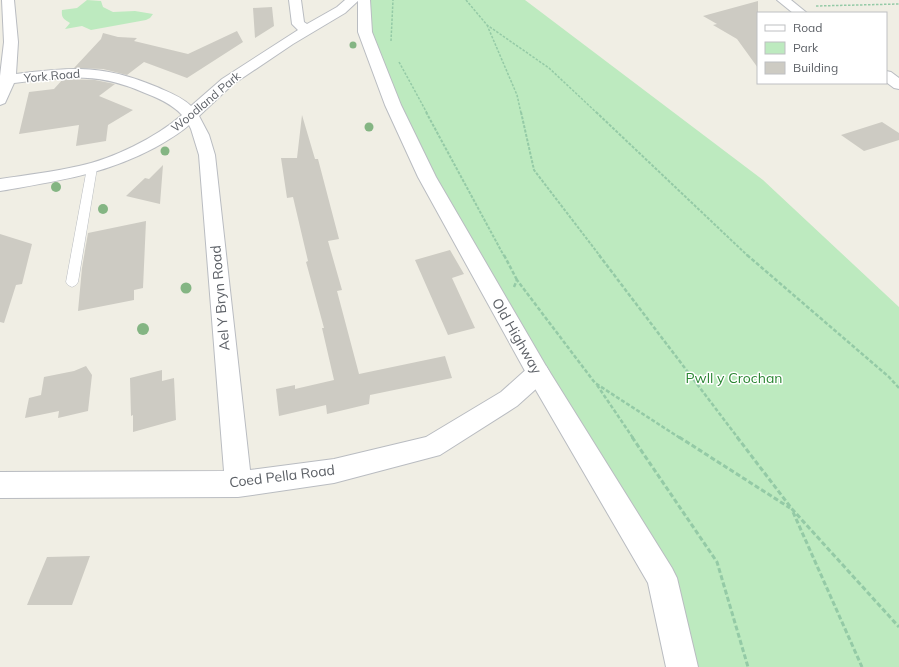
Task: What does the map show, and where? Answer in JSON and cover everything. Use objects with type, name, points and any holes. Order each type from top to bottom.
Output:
[{"type":"street","points":[[0,100],[11,42],[8,0]]},
{"type":"street","points":[[295,0],[298,24],[307,30]]},
{"type":"street","name":"Woodland Park","points":[[0,185],[92,168],[111,162],[143,147],[174,130],[227,82],[307,30],[341,10],[354,0]]},
{"type":"street","name":"Old Highway","points":[[364,0],[365,32],[393,106],[427,177],[538,373],[662,578],[682,667]]},
{"type":"street","name":"York Road","points":[[4,80],[76,72],[101,74],[150,88],[181,105],[190,115]]},
{"type":"street","points":[[887,76],[899,84]]},
{"type":"street","name":"Ael Y Bryn Road","points":[[190,115],[204,136],[207,155],[238,484]]},
{"type":"street","name":"Coed Pella Road","points":[[0,485],[238,484],[334,471],[430,447],[509,399],[538,373]]},
{"type":"lane","points":[[72,282],[92,168]]},
{"type":"path","points":[[391,46],[393,0]]},
{"type":"path","points":[[466,0],[487,25],[549,68],[752,260],[889,377],[899,388]]},
{"type":"path","points":[[791,6],[899,4]]},
{"type":"path","points":[[487,25],[517,95],[534,170],[792,509],[899,627]]},
{"type":"path","points":[[398,60],[517,280],[595,383],[717,562],[748,667]]},
{"type":"path","points":[[505,314],[517,280]]},
{"type":"path","points":[[595,383],[792,509],[862,667]]},
{"type":"green space","points":[[87,0],[101,1],[103,7],[113,12],[135,11],[153,14],[146,20],[91,30],[82,26],[65,29],[70,23],[63,18],[62,10],[77,8]]},
{"type":"green space","name":"Pwll y Crochan","points":[[364,0],[525,0],[763,180],[899,307],[899,667],[682,667],[662,578],[473,259],[365,32]]},
{"type":"building","points":[[758,1],[757,67],[737,39],[713,25],[717,24],[703,16]]},
{"type":"building","points":[[272,7],[274,26],[255,38],[253,8]]},
{"type":"building","points":[[237,31],[243,42],[187,78],[144,62],[127,75],[103,69],[74,68],[101,39],[103,33],[118,37],[137,38],[134,41],[188,54]]},
{"type":"building","points":[[63,79],[95,80],[115,84],[99,96],[133,110],[108,125],[106,141],[76,146],[79,125],[19,134],[29,92],[54,89]]},
{"type":"building","points":[[302,115],[315,159],[318,159],[339,239],[328,241],[342,290],[337,291],[359,374],[445,356],[452,378],[370,395],[369,404],[327,414],[326,405],[279,416],[276,389],[295,385],[295,389],[334,380],[322,328],[324,328],[306,262],[308,261],[293,197],[287,198],[281,158],[297,158]]},
{"type":"building","points":[[882,122],[899,133],[899,140],[864,151],[841,135]]},
{"type":"building","points":[[163,165],[160,204],[126,196],[145,178],[149,179]]},
{"type":"building","points":[[146,221],[143,288],[134,290],[134,300],[78,311],[82,268],[88,233]]},
{"type":"building","points":[[0,234],[32,244],[22,284],[16,285],[4,323],[0,322]]},
{"type":"building","points":[[450,250],[464,274],[452,278],[475,328],[448,335],[415,260]]},
{"type":"building","points":[[86,366],[92,375],[88,411],[58,418],[59,411],[25,418],[29,398],[41,395],[44,377],[74,371]]},
{"type":"building","points":[[162,370],[162,381],[174,378],[176,420],[133,432],[130,378]]},
{"type":"building","points":[[90,556],[72,605],[27,605],[47,557]]}]
